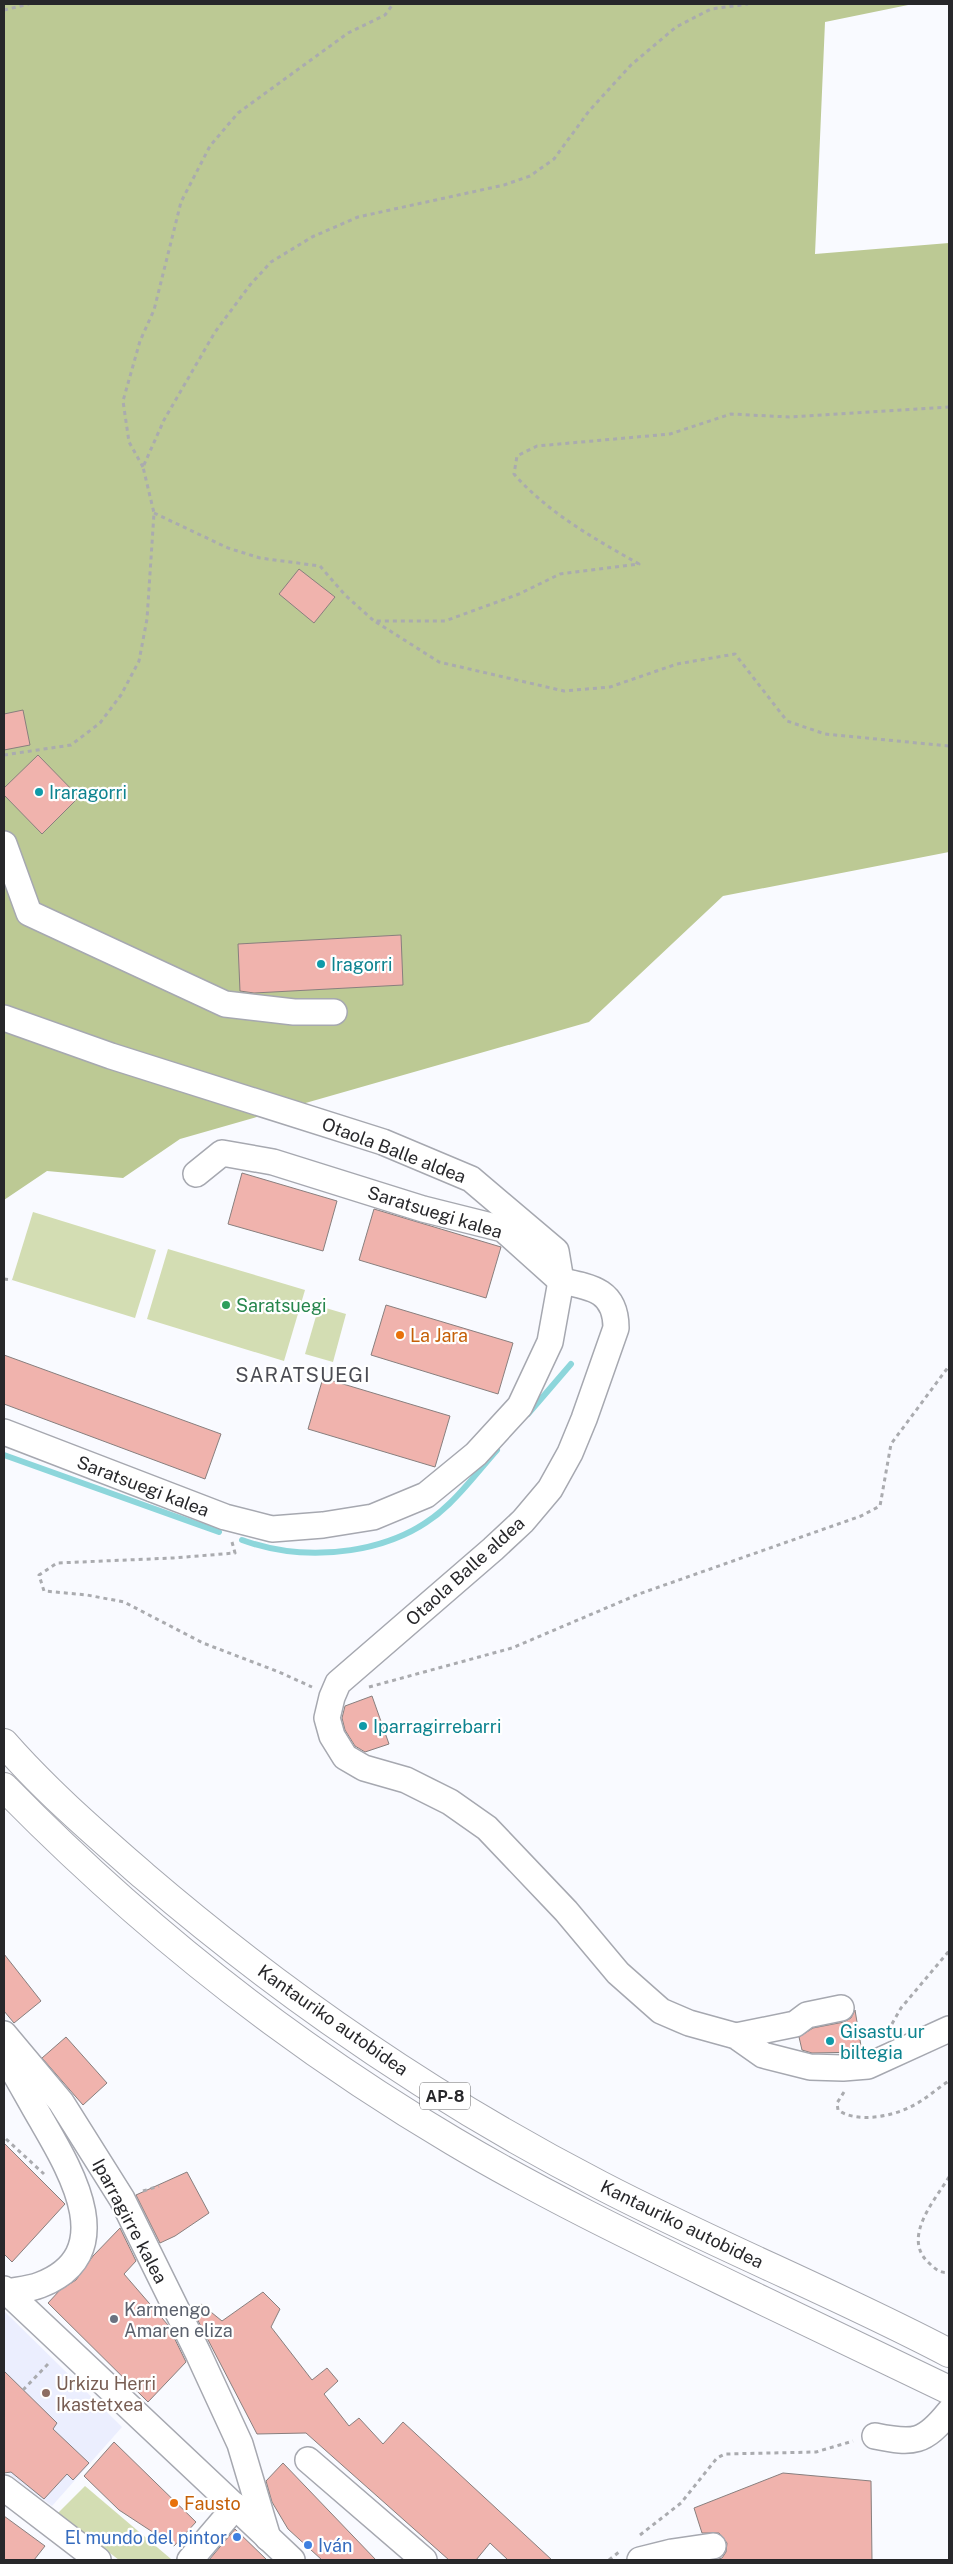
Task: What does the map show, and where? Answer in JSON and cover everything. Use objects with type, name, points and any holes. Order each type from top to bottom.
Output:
[{"type":"highway","name":"Kantauriko autobidea","points":[[4,1743],[19,1761],[113,1849],[198,1922],[279,1984],[395,2064],[496,2128],[599,2185],[696,2232],[833,2294],[949,2353]]},
{"type":"highway","name":"Kantauriko autobidea","points":[[4,1787],[60,1844],[222,1983],[352,2076],[444,2135],[606,2225],[941,2386]]},
{"type":"street","points":[[4,844],[29,913],[225,1004],[294,1012],[334,1012]]},
{"type":"street","name":"Otaola Balle aldea","points":[[4,1018],[111,1056],[383,1142],[471,1179],[556,1250],[561,1281],[587,1286],[602,1294],[616,1312],[616,1328],[584,1419],[570,1453],[550,1489],[523,1521],[454,1584],[338,1682],[327,1718],[332,1736],[346,1757],[364,1768],[406,1780],[450,1802],[487,1828],[566,1911],[618,1973],[645,1999],[676,2019],[736,2036],[763,2055],[810,2067],[843,2068],[868,2066],[949,2029]]},
{"type":"street","name":"Saratsuegi kalea","points":[[4,1432],[224,1517],[272,1528],[324,1525],[373,1517],[426,1495],[476,1454],[520,1406],[550,1342],[561,1281],[503,1229],[423,1209],[273,1162],[222,1153],[196,1174]]},
{"type":"street","name":"Otaola Balle aldea","points":[[736,2036],[795,2024],[807,2016],[841,2008]]},
{"type":"street","name":"Iparragirre kalea","points":[[4,2034],[62,2102],[122,2199],[198,2353],[240,2444],[268,2538]]},
{"type":"street","name":"Iparragirre kalea","points":[[4,2055],[63,2157],[83,2205],[84,2231],[83,2246],[76,2258],[66,2269],[40,2286],[5,2290]]},
{"type":"street","points":[[5,2290],[292,2560]]},
{"type":"street","points":[[865,2438],[898,2441],[916,2439],[933,2432],[949,2412]]},
{"type":"street","points":[[308,2460],[424,2560]]},
{"type":"street","points":[[4,2488],[98,2560]]},
{"type":"street","points":[[190,2560],[236,2506]]},
{"type":"street","points":[[634,2548],[672,2552],[714,2546]]},
{"type":"path","points":[[4,10],[29,4]]},
{"type":"path","points":[[4,755],[71,745],[100,723],[121,694],[139,661],[147,619],[154,513],[143,467],[129,442],[123,401],[140,341],[154,310],[181,202],[206,154],[238,113],[348,33],[385,15],[393,4]]},
{"type":"path","points":[[143,467],[164,420],[215,332],[250,285],[271,262],[312,237],[358,217],[504,185],[530,176],[554,159],[588,111],[631,65],[676,27],[711,9],[748,4]]},
{"type":"path","points":[[374,621],[446,621],[519,594],[560,574],[639,564],[590,536],[533,495],[514,474],[517,456],[536,446],[670,434],[731,414],[789,417],[949,407]]},
{"type":"path","points":[[154,513],[228,548],[260,558],[320,566],[345,595],[374,621],[439,662],[564,691],[610,687],[678,664],[735,654],[787,721],[825,734],[949,746]]},
{"type":"path","points":[[4,1279],[12,1280]]},
{"type":"path","points":[[224,1517],[235,1553],[58,1563],[39,1575],[44,1591],[88,1595],[124,1602],[203,1643],[279,1672],[332,1697],[512,1648],[640,1594],[861,1516],[880,1506],[891,1444],[949,1366]]},
{"type":"path","points":[[886,2033],[902,2008],[949,1951]]},
{"type":"path","points":[[849,2087],[837,2103],[838,2110],[844,2114],[874,2117],[909,2108],[949,2081]]},
{"type":"path","points":[[6,2139],[47,2178]]},
{"type":"path","points":[[949,2177],[921,2222],[919,2244],[924,2259],[936,2270],[949,2272]]},
{"type":"path","points":[[24,2390],[53,2359]]},
{"type":"path","points":[[609,2560],[634,2548],[681,2503],[718,2458],[725,2454],[816,2452],[836,2448],[865,2438]]},
{"type":"shaded area","name":"Urkizu Herri Ikastetxea","points":[[4,2311],[122,2427],[52,2506],[4,2470]]},
{"type":"green space","points":[[4,4],[913,4],[825,22],[815,254],[949,243],[949,852],[723,896],[589,1022],[180,1139],[123,1178],[47,1171],[4,1200]]},
{"type":"green space","points":[[33,1212],[156,1250],[135,1318],[12,1280]]},
{"type":"green space","name":"Saratsuegi","points":[[168,1249],[305,1290],[284,1361],[147,1319]]},
{"type":"green space","name":"Saratsuegi","points":[[319,1306],[346,1314],[333,1362],[305,1354]]},
{"type":"green space","points":[[85,2486],[171,2559],[119,2560],[58,2513]]},
{"type":"building","points":[[299,569],[335,597],[314,623],[279,594]]},
{"type":"building","points":[[23,710],[30,745],[4,750],[4,714]]},
{"type":"building","name":"Iraragorri","points":[[38,755],[79,797],[42,834],[4,795],[4,788]]},
{"type":"building","name":"Iragorri","points":[[401,935],[403,985],[254,993],[240,991],[238,944]]},
{"type":"building","points":[[242,1173],[337,1201],[323,1251],[228,1224]]},
{"type":"building","points":[[374,1209],[501,1247],[486,1298],[359,1260]]},
{"type":"building","points":[[386,1305],[513,1343],[498,1394],[371,1355]]},
{"type":"building","points":[[4,1355],[221,1434],[205,1479],[4,1404]]},
{"type":"building","points":[[323,1378],[450,1416],[435,1467],[308,1429]]},
{"type":"building","name":"Iparragirrebarri","points":[[372,1696],[389,1744],[365,1752],[355,1746],[345,1730],[342,1718],[345,1706]]},
{"type":"building","points":[[4,1954],[41,2001],[14,2023],[4,2011]]},
{"type":"building","name":"Gisastu ur biltegia","points":[[855,2010],[862,2052],[812,2053],[802,2050],[799,2037],[813,2028],[844,2022],[851,2018]]},
{"type":"building","points":[[66,2037],[107,2083],[83,2105],[42,2058]]},
{"type":"building","points":[[4,2143],[65,2204],[12,2262],[4,2254]]},
{"type":"building","points":[[187,2172],[209,2213],[175,2236],[160,2243],[136,2195]]},
{"type":"building","name":"Karmengo Amaren eliza","points":[[120,2228],[136,2261],[124,2274],[168,2325],[186,2362],[148,2402],[48,2303],[60,2290],[76,2280],[93,2256]]},
{"type":"building","points":[[263,2292],[280,2309],[271,2327],[312,2380],[327,2368],[338,2381],[324,2394],[349,2426],[359,2418],[383,2444],[403,2422],[552,2560],[508,2560],[490,2543],[476,2560],[449,2560],[306,2433],[257,2434],[193,2311],[201,2304],[222,2321]]},
{"type":"building","points":[[4,2371],[57,2423],[53,2429],[89,2463],[73,2480],[67,2474],[44,2499],[11,2472],[4,2473]]},
{"type":"building","points":[[114,2442],[196,2522],[174,2546],[119,2510],[84,2476]]},
{"type":"building","points":[[283,2463],[376,2560],[322,2560],[288,2529],[272,2502],[266,2481]]},
{"type":"building","points":[[783,2473],[871,2481],[872,2560],[715,2560],[722,2558],[726,2552],[727,2543],[719,2533],[702,2533],[694,2508]]},
{"type":"building","points":[[4,2516],[45,2546],[34,2560],[4,2560]]},
{"type":"building","points":[[235,2529],[267,2560],[209,2560]]},
{"type":"waterway","name":"Saratsuegi","points":[[528,1414],[571,1364]]},
{"type":"waterway","name":"Saratsuegi","points":[[242,1540],[295,1552],[323,1553],[351,1550],[378,1544],[404,1535],[428,1521],[449,1504],[497,1450]]},
{"type":"waterway","name":"Saratsuegi","points":[[4,1455],[219,1532]]},
{"type":"place","name":"Iraragorri","points":[[39,792]]},
{"type":"place","name":"Iragorri","points":[[321,964]]},
{"type":"place","name":"Saratsuegi","points":[[226,1305]]},
{"type":"place","name":"La Jara","points":[[400,1335]]},
{"type":"place","name":"Iparragirrebarri","points":[[363,1726]]},
{"type":"place","name":"Gisastu ur biltegia","points":[[830,2041]]},
{"type":"place","name":"Karmengo Amaren eliza","points":[[114,2319]]},
{"type":"place","name":"Urkizu Herri Ikastetxea","points":[[46,2393]]},
{"type":"place","name":"Fausto","points":[[174,2503]]},
{"type":"place","name":"El mundo del pintor","points":[[237,2537]]},
{"type":"place","name":"Iván","points":[[308,2545]]},
{"type":"district","name":"SARATSUEGI","points":[[303,1375]]}]
